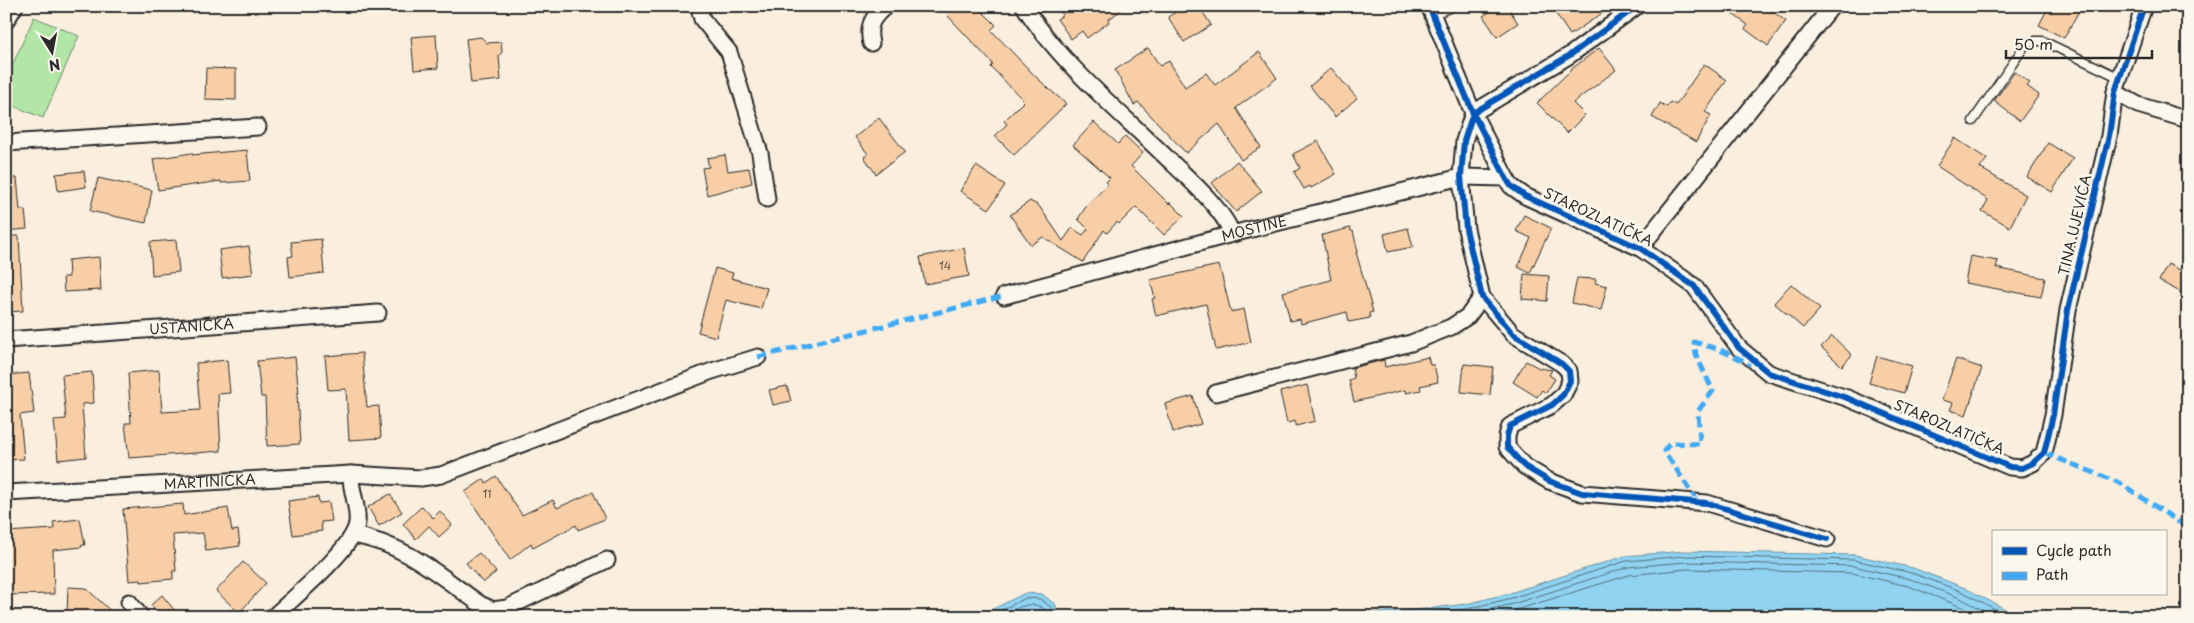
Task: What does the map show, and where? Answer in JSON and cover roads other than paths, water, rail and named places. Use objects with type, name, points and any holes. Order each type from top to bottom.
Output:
[{"type":"street","points":[[6,21],[15,6]]},
{"type":"street","points":[[702,6],[700,12],[702,19],[729,52],[760,153],[767,198]]},
{"type":"street","points":[[870,44],[868,32],[873,16],[886,6]]},
{"type":"street","points":[[1024,6],[1035,24],[1085,78],[1187,176],[1224,218],[1232,234]]},
{"type":"street","points":[[1637,6],[1570,55],[1473,113],[1464,141],[1461,177],[1466,229],[1482,297],[1513,334],[1562,364],[1569,371],[1570,381],[1563,395],[1552,405],[1510,426],[1507,436],[1507,447],[1524,466],[1549,481],[1582,493],[1707,503],[1827,539]]},
{"type":"street","points":[[1640,248],[1832,6]]},
{"type":"street","name":"TINA UJEVIĆA","points":[[2044,453],[2053,415],[2068,310],[2109,136],[2115,92],[2144,6]]},
{"type":"street","name":"STAROZLATIČKA","points":[[1430,11],[1473,113],[1511,186],[1524,196],[1640,248],[1694,286],[1739,348],[1769,373],[1848,398],[2010,467],[2022,468],[2033,463],[2044,453]]},
{"type":"street","points":[[2115,92],[2138,105],[2188,120]]},
{"type":"street","points":[[6,143],[258,127]]},
{"type":"street","name":"MOSTINE","points":[[1004,296],[1232,234],[1461,177],[1506,178]]},
{"type":"street","points":[[1216,393],[1411,343],[1451,327],[1468,316],[1482,297]]},
{"type":"street","name":"USTANIČKA","points":[[6,340],[378,313]]},
{"type":"street","name":"MARTINIĆKA","points":[[6,493],[351,474],[421,478],[441,475],[712,371],[758,356]]},
{"type":"street","points":[[273,617],[334,559],[354,535],[358,516],[351,474]]},
{"type":"street","points":[[354,535],[377,539],[407,553],[480,604],[493,610],[506,608],[607,560]]},
{"type":"street","points":[[130,602],[141,617]]},
{"type":"lane","points":[[1430,11],[1454,6]]},
{"type":"lane","points":[[1973,122],[2026,44],[2035,41],[2043,41],[2120,78]]},
{"type":"water","points":[[1685,551],[1855,555],[1913,568],[1965,588],[2020,617],[1309,617],[1417,610],[1466,604],[1510,593],[1625,556]]},
{"type":"water","points":[[1025,593],[1042,594],[1056,605],[1057,617],[977,617]]}]
